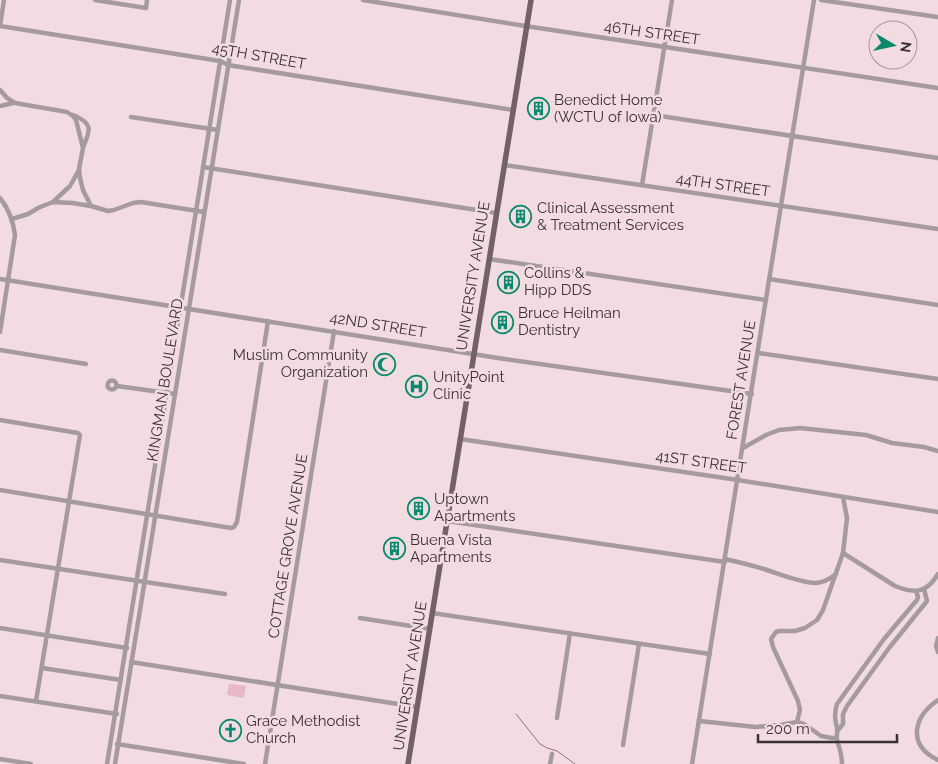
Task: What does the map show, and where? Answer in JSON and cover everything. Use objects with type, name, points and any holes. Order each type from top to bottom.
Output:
[{"type":"main road","name":"UNIVERSITY AVENUE","points":[[408,764],[531,0]]},
{"type":"street","points":[[0,26],[4,0]]},
{"type":"street","points":[[95,0],[146,8],[147,0]]},
{"type":"street","name":"KINGMAN BOULEVARD","points":[[107,764],[230,0]]},
{"type":"street","name":"KINGMAN BOULEVARD","points":[[115,764],[239,0]]},
{"type":"street","name":"46TH STREET","points":[[363,0],[938,88]]},
{"type":"street","points":[[642,186],[672,0]]},
{"type":"street","name":"FOREST AVENUE","points":[[692,764],[814,0]]},
{"type":"street","points":[[821,0],[938,17]]},
{"type":"street","name":"45TH STREET","points":[[0,26],[220,61],[228,65],[513,110]]},
{"type":"street","points":[[0,90],[15,103]]},
{"type":"street","points":[[0,106],[15,103],[67,112],[83,118],[87,122],[89,133],[82,148],[79,169],[83,190],[91,206]]},
{"type":"street","points":[[70,113],[76,120],[82,148]]},
{"type":"street","points":[[654,115],[938,158]]},
{"type":"street","points":[[131,116],[218,130]]},
{"type":"street","name":"44TH STREET","points":[[504,165],[938,229]]},
{"type":"street","points":[[203,167],[496,213]]},
{"type":"street","points":[[12,218],[28,214],[53,202],[70,186],[79,169]]},
{"type":"street","points":[[0,198],[12,218],[15,235],[0,332]]},
{"type":"street","points":[[53,202],[72,203],[108,210],[141,202],[204,212]]},
{"type":"street","points":[[489,259],[766,300]]},
{"type":"street","name":"42ND STREET","points":[[0,279],[473,354],[752,394]]},
{"type":"street","points":[[769,279],[938,304]]},
{"type":"street","points":[[0,490],[234,527],[237,522],[268,321]]},
{"type":"street","name":"COTTAGE GROVE AVENUE","points":[[265,764],[334,331]]},
{"type":"street","points":[[0,350],[86,364]]},
{"type":"street","points":[[758,353],[938,380]]},
{"type":"street","points":[[117,386],[175,394]]},
{"type":"street","points":[[0,420],[78,432],[80,435],[36,701]]},
{"type":"street","points":[[743,448],[779,430],[800,428],[866,435],[892,444],[924,447],[938,451]]},
{"type":"street","name":"41ST STREET","points":[[460,439],[938,512]]},
{"type":"street","points":[[798,722],[800,710],[798,701],[771,639],[776,632],[795,631],[805,628],[817,620],[823,610],[842,554],[847,518],[843,497]]},
{"type":"street","points":[[447,521],[725,560],[786,577],[816,583],[832,578],[836,573]]},
{"type":"street","points":[[842,554],[905,590],[916,591],[924,589],[933,582],[938,574]]},
{"type":"street","points":[[0,560],[225,594]]},
{"type":"street","points":[[838,730],[844,724],[843,714],[847,706],[889,648],[927,601],[924,589]]},
{"type":"street","points":[[842,764],[841,750],[837,738],[838,730],[834,718],[837,704],[884,639],[917,600],[916,591]]},
{"type":"street","points":[[432,613],[710,654]]},
{"type":"street","points":[[360,618],[430,629]]},
{"type":"street","points":[[0,628],[134,649]]},
{"type":"street","points":[[557,718],[570,633]]},
{"type":"street","points":[[938,638],[936,646],[938,652]]},
{"type":"street","points":[[623,745],[639,644]]},
{"type":"street","points":[[124,661],[417,707]]},
{"type":"street","points":[[42,668],[121,680]]},
{"type":"street","points":[[0,696],[123,715]]},
{"type":"street","points":[[938,700],[924,712],[916,732],[922,748],[930,756],[938,760]]},
{"type":"street","points":[[699,721],[756,727],[798,722],[804,724],[820,736],[837,738]]},
{"type":"street","points":[[111,743],[244,764]]},
{"type":"street","points":[[550,764],[552,754]]},
{"type":"street","points":[[0,759],[31,764]]},
{"type":"shaded area","points":[[229,684],[246,686],[244,698],[227,695]]},
{"type":"waterway","points":[[516,714],[540,744],[557,751],[575,764]]},
{"type":"place","name":"Benedict Home (WCTU of Iowa)","points":[[538,109]]},
{"type":"place","name":"Clinical Assessment & Treatment Services","points":[[521,217]]},
{"type":"place","name":"Collins & Hipp DDS","points":[[508,282]]},
{"type":"place","name":"Bruce Heilman Dentistry","points":[[502,322]]},
{"type":"place","name":"Muslim Community Organization","points":[[384,364]]},
{"type":"place","name":"UnityPoint Clinic","points":[[417,386]]},
{"type":"place","name":"Uptown Apartments","points":[[418,508]]},
{"type":"place","name":"Buena Vista Apartments","points":[[394,549]]},
{"type":"place","name":"Grace Methodist Church","points":[[230,730]]}]
